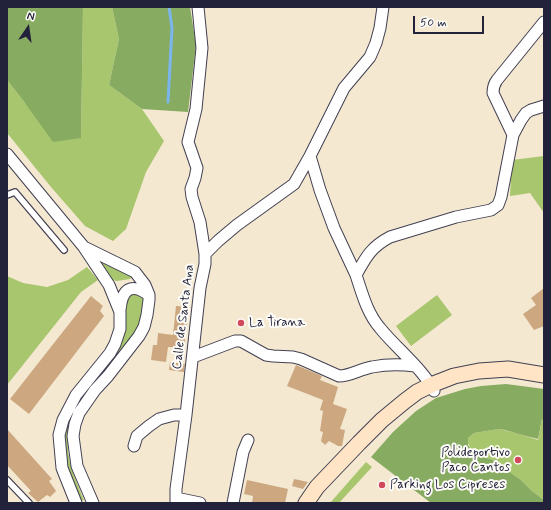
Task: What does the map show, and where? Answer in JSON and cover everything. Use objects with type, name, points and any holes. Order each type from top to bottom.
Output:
[{"type":"main road","points":[[316,503],[352,462],[391,424],[432,388],[454,376],[479,371],[508,369],[544,375]]},
{"type":"main road","points":[[306,503],[317,487],[382,420],[416,392],[486,378],[506,377],[544,382]]},
{"type":"street","points":[[198,7],[202,48],[196,109],[188,142],[197,168],[191,189],[200,222],[205,254]]},
{"type":"street","name":"Calle de Santa Ana","points":[[176,501],[176,489],[205,254],[237,225],[294,184],[310,156],[344,88],[370,57],[376,44],[383,7]]},
{"type":"street","points":[[513,135],[493,93],[493,88],[497,80],[544,22]]},
{"type":"street","points":[[356,275],[368,254],[381,242],[390,237],[456,217],[491,210],[498,205],[501,197],[513,135],[520,120],[526,114],[531,110],[544,106]]},
{"type":"street","points":[[7,154],[83,246],[109,285],[120,312]]},
{"type":"street","points":[[310,156],[320,190],[334,228],[356,275],[367,307],[380,328],[415,366],[432,388]]},
{"type":"street","points":[[83,246],[135,272],[145,285],[149,295],[147,315],[139,336],[108,376],[95,390],[79,413],[75,424],[73,436],[77,466],[93,503]]},
{"type":"street","points":[[76,503],[62,468],[60,435],[63,420],[76,395],[110,353],[115,344],[120,329],[122,296],[130,289],[138,289],[149,295]]},
{"type":"street","points":[[193,357],[235,341],[241,341],[266,355],[301,359],[339,376],[353,374],[370,367],[392,364],[415,366]]},
{"type":"street","points":[[134,446],[137,436],[160,419],[174,415],[186,415]]},
{"type":"street","points":[[232,503],[243,452],[248,440]]},
{"type":"street","points":[[176,501],[200,503]]},
{"type":"lane","points":[[7,195],[15,192],[64,250]]},
{"type":"lane","points":[[7,480],[29,503]]},
{"type":"green space","points":[[7,7],[83,7],[81,138],[53,142],[7,80]]},
{"type":"green space","points":[[83,7],[112,7],[119,39],[109,85],[142,109],[164,141],[146,172],[126,229],[113,241],[85,226],[7,133],[7,80],[25,103],[81,138]]},
{"type":"green space","points":[[112,7],[190,7],[196,45],[188,112],[142,109],[109,85],[119,39]]},
{"type":"green space","points":[[544,156],[544,213],[530,193],[510,196],[512,160]]},
{"type":"green space","points":[[97,259],[130,274],[132,277],[130,279],[117,281],[112,280]]},
{"type":"green space","points":[[87,267],[98,280],[81,292],[7,385],[7,276],[23,283],[47,287],[68,280]]},
{"type":"green space","points":[[131,292],[141,294],[145,304],[138,329],[68,436],[68,453],[70,461],[74,476],[84,500],[80,501],[67,468],[64,435],[75,404],[115,353],[124,302]]},
{"type":"green space","points":[[437,295],[452,315],[411,346],[396,326]]},
{"type":"green space","points":[[506,384],[544,389],[544,419],[542,419],[538,439],[499,429],[474,433],[468,438],[468,445],[481,456],[493,460],[521,480],[544,500],[544,503],[431,503],[371,457],[393,432],[416,411],[436,398],[465,389]]},
{"type":"green space","name":"Polideportivo Paco Cantos","points":[[542,419],[544,419],[544,500],[521,480],[493,460],[481,456],[471,449],[467,441],[468,438],[474,433],[499,429],[538,440]]},
{"type":"green space","points":[[366,462],[372,467],[339,503],[330,503]]},
{"type":"building","points":[[544,288],[544,326],[534,330],[523,314],[536,305],[531,298]]},
{"type":"building","points":[[91,296],[103,306],[100,311],[104,316],[29,414],[10,399]]},
{"type":"building","points":[[176,306],[189,307],[184,348],[168,347],[166,362],[151,360],[153,345],[157,345],[158,333],[173,335]]},
{"type":"building","points":[[170,362],[185,364],[184,372],[169,370]]},
{"type":"building","points":[[296,365],[322,376],[320,380],[338,387],[333,404],[347,409],[340,429],[345,430],[342,446],[338,446],[329,441],[325,445],[321,441],[323,432],[320,431],[323,411],[320,410],[323,400],[287,386]]},
{"type":"building","points":[[7,429],[52,479],[49,481],[56,491],[50,497],[47,495],[38,502],[28,493],[31,491],[7,465]]},
{"type":"building","points":[[294,479],[308,482],[303,489],[292,486]]},
{"type":"building","points":[[247,480],[288,489],[285,503],[252,503],[253,496],[244,494]]},
{"type":"waterway","points":[[168,102],[172,28],[169,7]]},
{"type":"place","name":"La Tirana","points":[[241,323]]},
{"type":"place","name":"Polideportivo Paco Cantos","points":[[518,460]]},
{"type":"place","name":"Parking Los Cipreses","points":[[382,485]]}]
